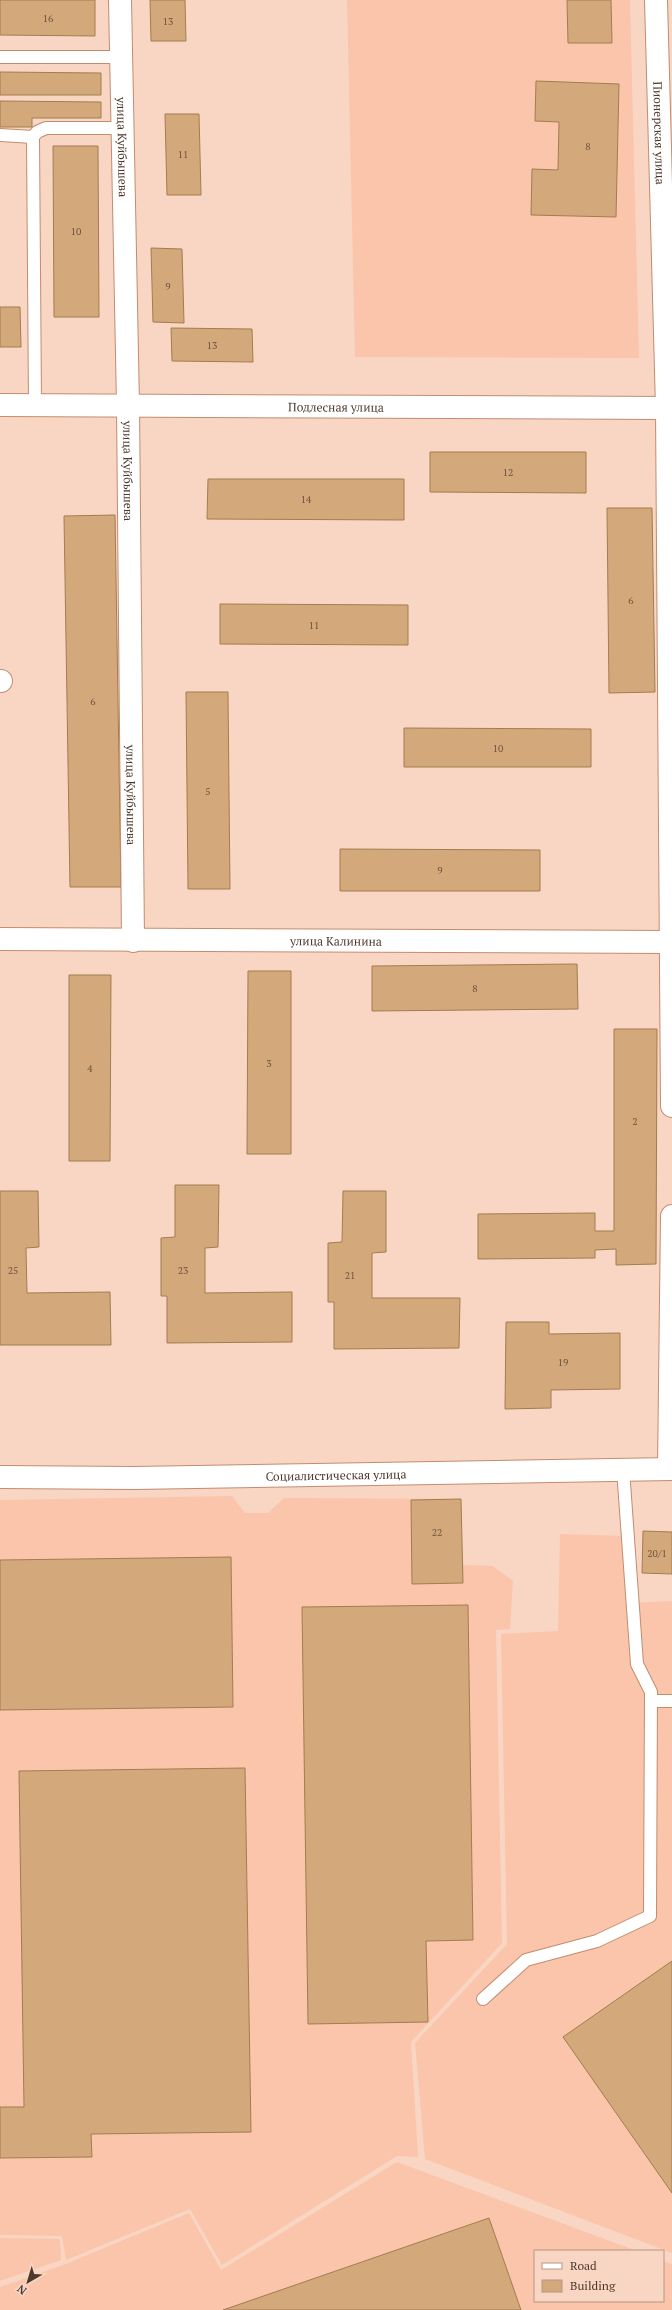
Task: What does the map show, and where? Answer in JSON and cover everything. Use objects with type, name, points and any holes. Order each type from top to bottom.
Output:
[{"type":"street","name":"улица Куйбышева","points":[[120,0],[121,128],[128,405],[133,941]]},
{"type":"street","name":"Пионерская улица","points":[[656,0],[670,408],[672,1106]]},
{"type":"street","name":"Подлесная улица","points":[[0,405],[670,408]]},
{"type":"street","name":"улица Калинина","points":[[0,940],[672,942]]},
{"type":"street","points":[[670,1469],[672,1216]]},
{"type":"street","name":"Социалистическая улица","points":[[0,1477],[166,1478],[670,1469]]},
{"type":"lane","points":[[0,57],[120,57]]},
{"type":"lane","points":[[35,405],[33,137],[36,132],[46,128],[121,128]]},
{"type":"lane","points":[[0,135],[33,137]]},
{"type":"lane","points":[[483,1999],[526,1960],[598,1941],[650,1916],[651,1692],[637,1664],[623,1469]]},
{"type":"lane","points":[[651,1701],[672,1701]]},
{"type":"shaded area","points":[[347,0],[630,0],[639,358],[355,357]]},
{"type":"shaded area","points":[[232,1496],[245,1513],[268,1513],[284,1498],[461,1499],[462,1565],[493,1566],[513,1581],[510,1629],[496,1630],[502,1943],[411,2042],[418,2157],[397,2156],[222,2265],[190,2209],[66,2260],[62,2236],[0,2235],[0,1500]]},
{"type":"shaded area","points":[[560,1534],[627,1536],[630,1603],[672,1601],[672,2253],[425,2159],[415,2043],[507,1944],[501,1634],[558,1631]]},
{"type":"shaded area","points":[[397,2162],[634,2250],[534,2250],[534,2302],[664,2302],[664,2261],[672,2264],[672,2310],[0,2310],[0,2287],[63,2265],[189,2213],[221,2270]]},
{"type":"shaded area","points":[[0,2238],[60,2239],[61,2260],[0,2281]]},
{"type":"building","points":[[0,0],[95,0],[95,36],[0,35]]},
{"type":"building","points":[[150,0],[185,0],[186,41],[151,41]]},
{"type":"building","points":[[567,0],[611,0],[612,43],[568,43]]},
{"type":"building","points":[[0,72],[101,73],[101,95],[0,95]]},
{"type":"building","points":[[536,81],[619,84],[616,217],[531,215],[532,169],[558,170],[559,122],[535,121]]},
{"type":"building","points":[[0,101],[101,102],[101,118],[32,118],[32,127],[0,127]]},
{"type":"building","points":[[165,114],[199,114],[201,195],[167,195]]},
{"type":"building","points":[[53,146],[98,146],[99,317],[54,317]]},
{"type":"building","points":[[151,248],[182,249],[184,323],[153,322]]},
{"type":"building","points":[[0,307],[20,307],[21,347],[0,347]]},
{"type":"building","points":[[171,328],[252,329],[253,362],[172,361]]},
{"type":"building","points":[[430,452],[586,452],[586,493],[430,492]]},
{"type":"building","points":[[208,479],[404,479],[404,520],[207,519]]},
{"type":"building","points":[[607,508],[652,508],[655,692],[609,693]]},
{"type":"building","points":[[115,515],[121,887],[70,887],[64,516]]},
{"type":"building","points":[[220,604],[408,605],[408,645],[220,644]]},
{"type":"building","points":[[186,692],[228,692],[230,889],[188,889]]},
{"type":"building","points":[[404,728],[591,729],[591,767],[404,767]]},
{"type":"building","points":[[340,849],[540,850],[540,891],[340,891]]},
{"type":"building","points":[[577,964],[578,1009],[372,1011],[372,966]]},
{"type":"building","points":[[248,971],[291,971],[291,1154],[247,1154]]},
{"type":"building","points":[[69,975],[111,975],[110,1161],[69,1161]]},
{"type":"building","points":[[614,1029],[657,1029],[656,1264],[616,1265],[616,1249],[595,1250],[595,1258],[478,1259],[478,1214],[595,1213],[595,1231],[614,1231]]},
{"type":"building","points":[[175,1185],[219,1185],[218,1247],[205,1248],[205,1293],[292,1292],[292,1342],[167,1343],[167,1296],[161,1296],[161,1238],[175,1237]]},
{"type":"building","points":[[0,1191],[38,1191],[39,1247],[26,1248],[27,1293],[110,1292],[111,1345],[0,1345]]},
{"type":"building","points":[[343,1191],[386,1191],[386,1252],[372,1253],[372,1298],[460,1298],[459,1348],[334,1349],[334,1302],[328,1302],[328,1243],[342,1242]]},
{"type":"building","points":[[506,1322],[549,1322],[549,1334],[620,1333],[620,1389],[551,1390],[551,1408],[505,1409]]},
{"type":"building","points":[[461,1499],[463,1583],[412,1584],[411,1500]]},
{"type":"building","points":[[643,1531],[672,1532],[672,1574],[642,1573]]},
{"type":"building","points":[[231,1557],[233,1707],[0,1710],[0,1560]]},
{"type":"building","points":[[468,1605],[473,1940],[426,1941],[428,2022],[308,2024],[302,1607]]},
{"type":"building","points":[[245,1768],[251,2132],[91,2134],[92,2157],[0,2158],[0,2107],[24,2107],[19,1771]]},
{"type":"building","points":[[672,1961],[672,2193],[563,2037]]},
{"type":"building","points":[[489,2218],[521,2310],[223,2310]]}]
